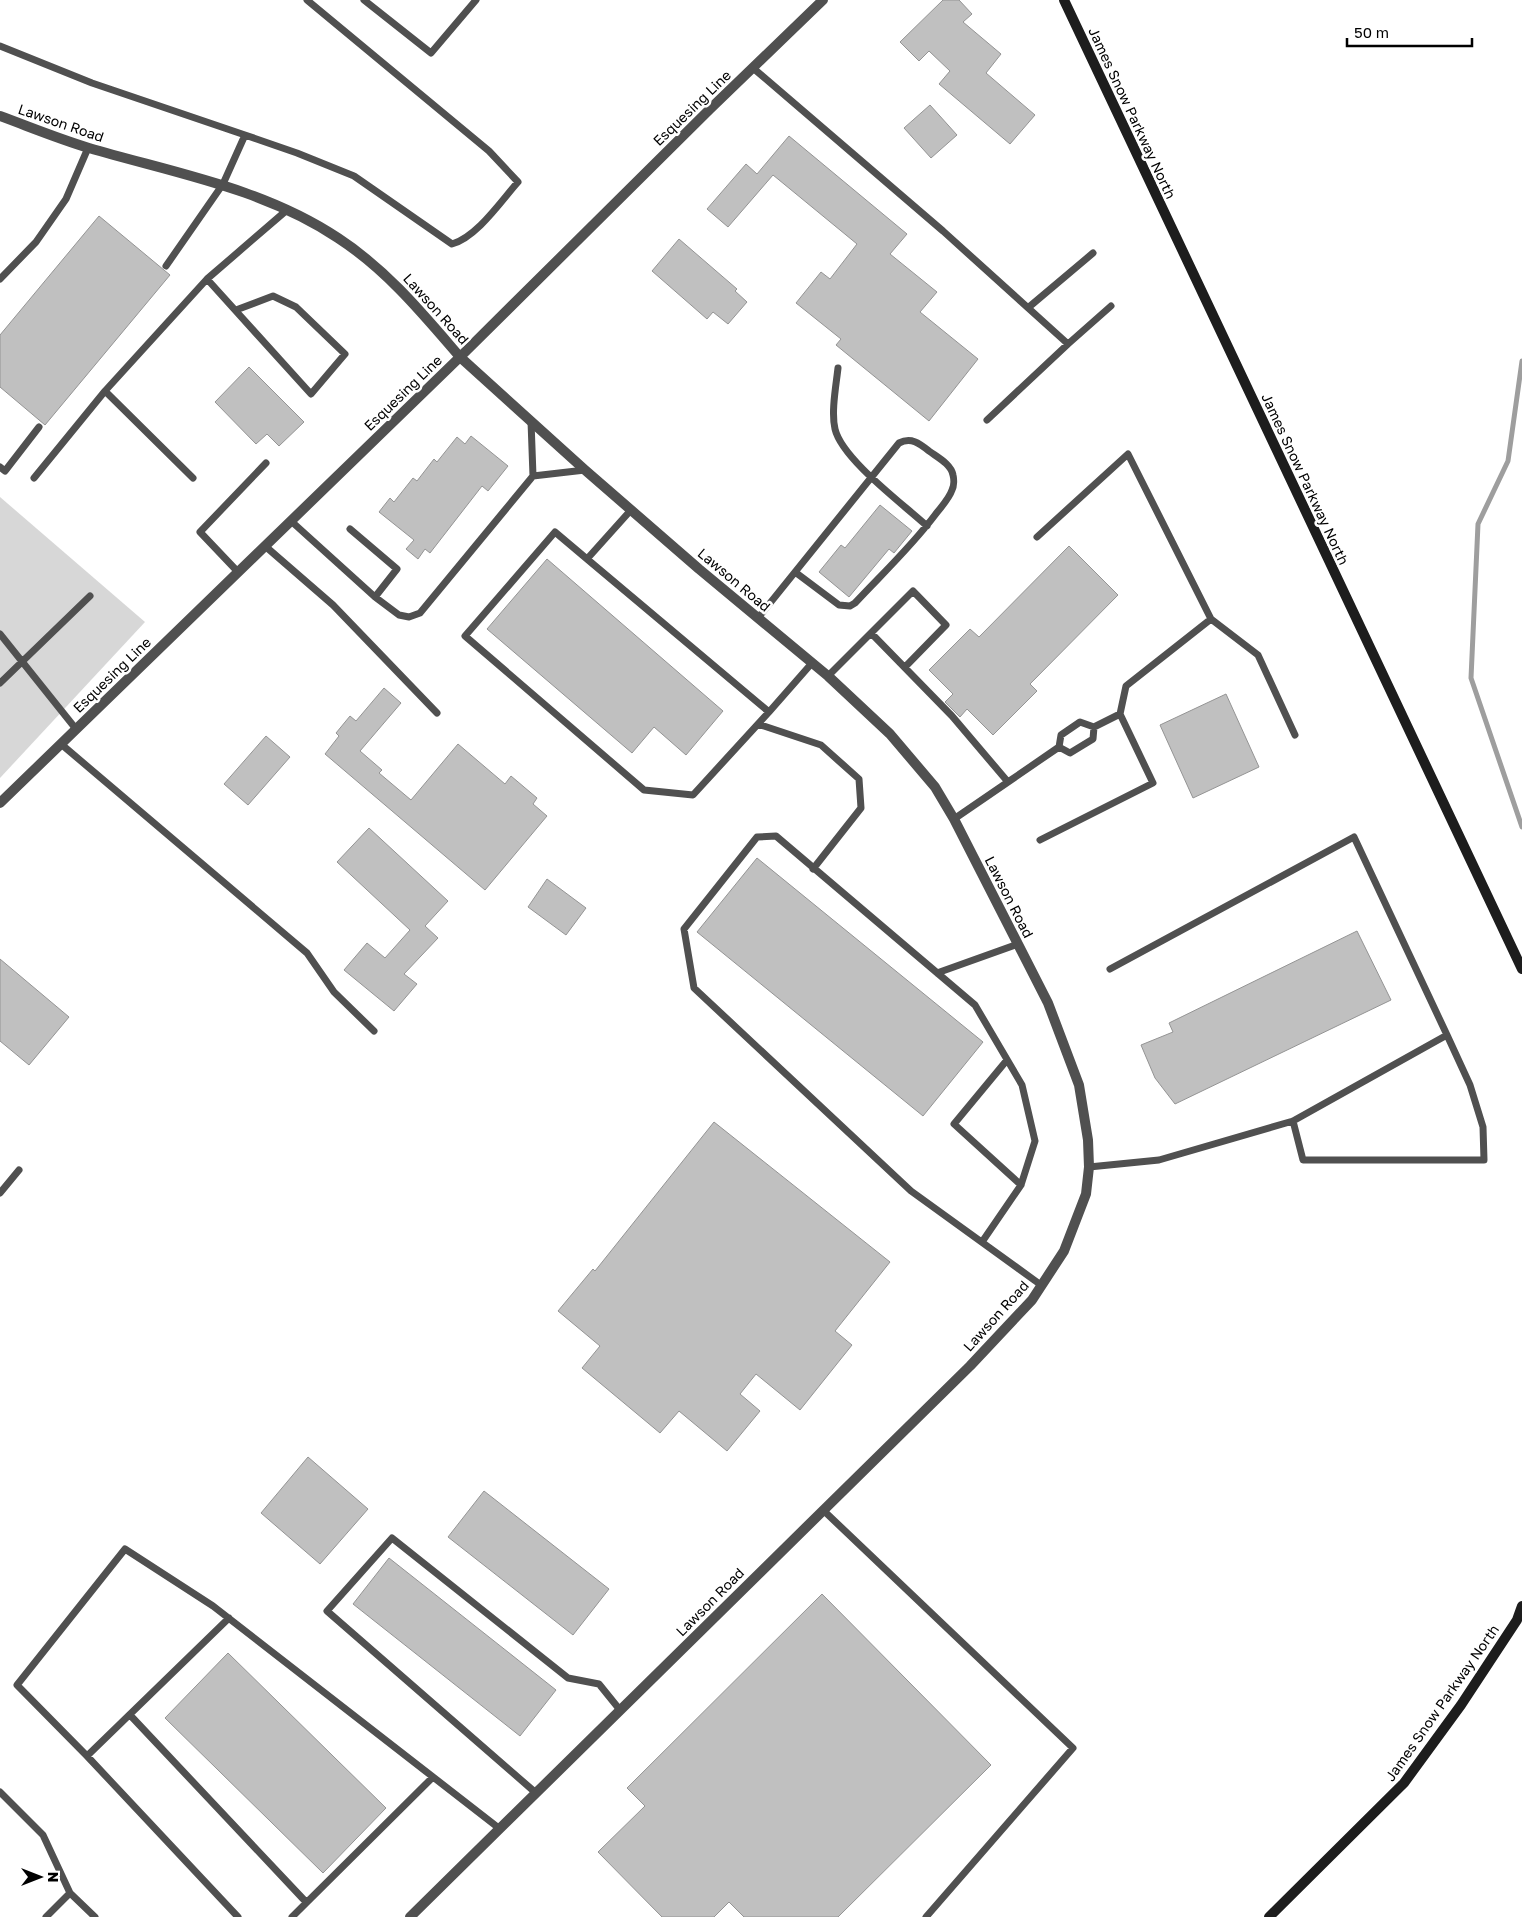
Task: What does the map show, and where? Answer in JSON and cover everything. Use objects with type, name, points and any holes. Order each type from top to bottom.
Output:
[{"type":"main road","name":"James Snow Parkway North","points":[[1064,0],[1522,969]]},
{"type":"main road","name":"James Snow Parkway North","points":[[1269,1917],[1404,1783],[1507,1636],[1517,1620],[1522,1606]]},
{"type":"street","name":"Esquesing Line","points":[[0,803],[460,357],[824,0]]},
{"type":"street","name":"Lawson Road","points":[[0,116],[88,148],[223,184],[287,210],[338,238],[376,266],[403,291],[460,357],[630,510],[828,676],[890,734],[936,787],[1048,1003],[1079,1085],[1088,1140],[1089,1167],[1086,1194],[1064,1251],[1032,1300],[970,1366],[410,1917]]},
{"type":"lane","points":[[0,46],[92,83],[297,153],[354,176],[452,244],[462,241],[474,231],[518,182],[489,151],[307,0]]},
{"type":"lane","points":[[364,0],[431,53],[476,0]]},
{"type":"lane","points":[[753,68],[943,231],[1068,344]]},
{"type":"lane","points":[[166,266],[223,184],[244,135]]},
{"type":"lane","points":[[0,278],[36,242],[66,199],[88,148]]},
{"type":"lane","points":[[34,478],[105,391],[207,279],[287,210]]},
{"type":"lane","points":[[1029,307],[1093,253]]},
{"type":"lane","points":[[207,279],[311,394],[345,354],[296,307],[273,296],[236,310]]},
{"type":"lane","points":[[987,420],[1111,306]]},
{"type":"lane","points":[[838,368],[834,428],[840,443],[852,459],[927,526]]},
{"type":"lane","points":[[105,391],[193,478]]},
{"type":"lane","points":[[291,521],[399,616],[409,617],[420,613],[533,476],[531,421]]},
{"type":"lane","points":[[0,467],[5,470],[39,426]]},
{"type":"lane","points":[[758,618],[795,572],[872,477],[899,443],[904,440],[912,440],[919,443],[949,467],[953,473],[953,489],[946,501],[927,526],[855,603],[850,606],[840,605],[795,572]]},
{"type":"lane","points":[[1037,537],[1128,454],[1211,619],[1258,655],[1295,735]]},
{"type":"lane","points":[[238,572],[200,532],[266,464]]},
{"type":"lane","points":[[533,476],[585,470]]},
{"type":"lane","points":[[587,559],[630,510]]},
{"type":"lane","points":[[350,529],[397,569],[376,597]]},
{"type":"lane","points":[[769,712],[555,532],[465,636],[644,790],[693,796],[769,712],[812,663]]},
{"type":"lane","points":[[265,546],[333,605],[437,712]]},
{"type":"lane","points":[[828,676],[913,591],[946,625],[905,667]]},
{"type":"lane","points":[[0,682],[90,596]]},
{"type":"lane","points":[[1040,840],[1153,783],[1120,714],[1126,686],[1211,619]]},
{"type":"lane","points":[[871,633],[952,716],[1008,782]]},
{"type":"lane","points":[[0,634],[76,729]]},
{"type":"lane","points":[[954,819],[1059,748],[1061,734],[1080,722],[1094,727],[1120,714]]},
{"type":"lane","points":[[758,724],[821,745],[860,778],[861,808],[813,869]]},
{"type":"lane","points":[[1059,748],[1070,753],[1082,746],[1093,739],[1094,727]]},
{"type":"lane","points":[[61,744],[307,953],[334,992],[374,1031]]},
{"type":"lane","points":[[982,1242],[1021,1185],[1035,1141],[1022,1085],[975,1005],[776,836],[757,838],[684,929],[694,988],[911,1190],[982,1242],[1041,1285]]},
{"type":"lane","points":[[1110,969],[1354,838],[1470,1085],[1483,1127],[1484,1160],[1303,1160],[1293,1121]]},
{"type":"lane","points":[[937,973],[1018,944]]},
{"type":"lane","points":[[1089,1167],[1159,1160],[1293,1121],[1447,1035]]},
{"type":"lane","points":[[1007,1060],[954,1124],[1021,1185]]},
{"type":"lane","points":[[0,1194],[19,1170]]},
{"type":"lane","points":[[823,1510],[1073,1748],[926,1917]]},
{"type":"lane","points":[[536,1793],[327,1611],[392,1538],[568,1678],[599,1684],[620,1710]]},
{"type":"lane","points":[[238,1917],[87,1756],[17,1685],[125,1549],[213,1606],[500,1829]]},
{"type":"lane","points":[[87,1756],[229,1618]]},
{"type":"lane","points":[[130,1715],[306,1902]]},
{"type":"lane","points":[[292,1917],[433,1777]]},
{"type":"lane","points":[[0,1792],[43,1835],[70,1892],[95,1917]]},
{"type":"lane","points":[[46,1917],[70,1892]]},
{"type":"shaded area","points":[[0,497],[145,622],[0,778]]},
{"type":"building","points":[[943,0],[959,0],[972,14],[963,22],[1001,54],[986,73],[1035,115],[1010,144],[939,84],[950,71],[929,51],[919,61],[900,42]]},
{"type":"building","points":[[930,105],[957,135],[931,158],[904,128]]},
{"type":"building","points":[[789,136],[907,234],[890,254],[937,292],[920,312],[978,359],[929,421],[836,345],[841,339],[796,303],[821,272],[830,279],[857,244],[773,175],[728,227],[707,209],[746,164],[757,174]]},
{"type":"building","points":[[99,216],[170,275],[45,425],[0,387],[0,335]]},
{"type":"building","points":[[679,239],[737,289],[735,291],[747,302],[728,324],[713,312],[707,319],[652,271]]},
{"type":"building","points":[[249,367],[304,422],[279,446],[267,434],[256,444],[215,402]]},
{"type":"building","points":[[471,436],[508,466],[488,491],[482,486],[430,553],[425,549],[418,559],[406,549],[414,540],[379,512],[390,498],[394,502],[413,478],[417,481],[434,459],[437,462],[457,437],[465,444]]},
{"type":"building","points":[[880,505],[912,531],[894,553],[889,549],[849,597],[819,572],[841,545],[845,548]]},
{"type":"building","points":[[1069,546],[1118,595],[1030,684],[1037,691],[993,735],[967,709],[960,717],[945,702],[953,694],[929,670],[970,629],[979,637]]},
{"type":"building","points":[[547,559],[723,711],[686,755],[654,727],[632,753],[487,629]]},
{"type":"building","points":[[384,688],[401,703],[360,751],[382,770],[379,773],[411,800],[458,744],[505,784],[511,776],[537,798],[533,804],[547,816],[485,890],[325,754],[339,736],[336,733],[350,716],[356,721]]},
{"type":"building","points":[[1226,694],[1259,767],[1193,798],[1160,725]]},
{"type":"building","points":[[266,736],[290,757],[248,805],[224,784]]},
{"type":"building","points":[[369,828],[448,901],[425,926],[438,938],[404,974],[417,984],[394,1011],[344,970],[367,943],[385,958],[410,930],[337,862]]},
{"type":"building","points":[[757,858],[983,1042],[923,1116],[697,932]]},
{"type":"building","points":[[547,879],[586,908],[566,935],[528,907]]},
{"type":"building","points":[[1357,931],[1391,1000],[1175,1104],[1155,1078],[1141,1045],[1173,1032],[1169,1023]]},
{"type":"building","points":[[0,959],[69,1017],[29,1065],[0,1041]]},
{"type":"building","points":[[714,1122],[890,1262],[835,1331],[852,1345],[800,1410],[756,1374],[740,1394],[760,1411],[727,1451],[679,1411],[660,1433],[582,1368],[600,1346],[558,1311],[593,1269],[595,1271]]},
{"type":"building","points":[[308,1457],[368,1509],[320,1564],[261,1513]]},
{"type":"building","points":[[484,1491],[609,1589],[573,1635],[448,1537]]},
{"type":"building","points":[[389,1558],[556,1690],[520,1736],[353,1604]]},
{"type":"building","points":[[822,1594],[991,1765],[838,1917],[744,1917],[729,1902],[714,1917],[662,1917],[598,1852],[645,1806],[627,1788]]},
{"type":"building","points":[[228,1653],[386,1808],[323,1873],[165,1718]]},
{"type":"waterway","points":[[1522,361],[1508,461],[1478,524],[1471,678],[1522,827]]}]
